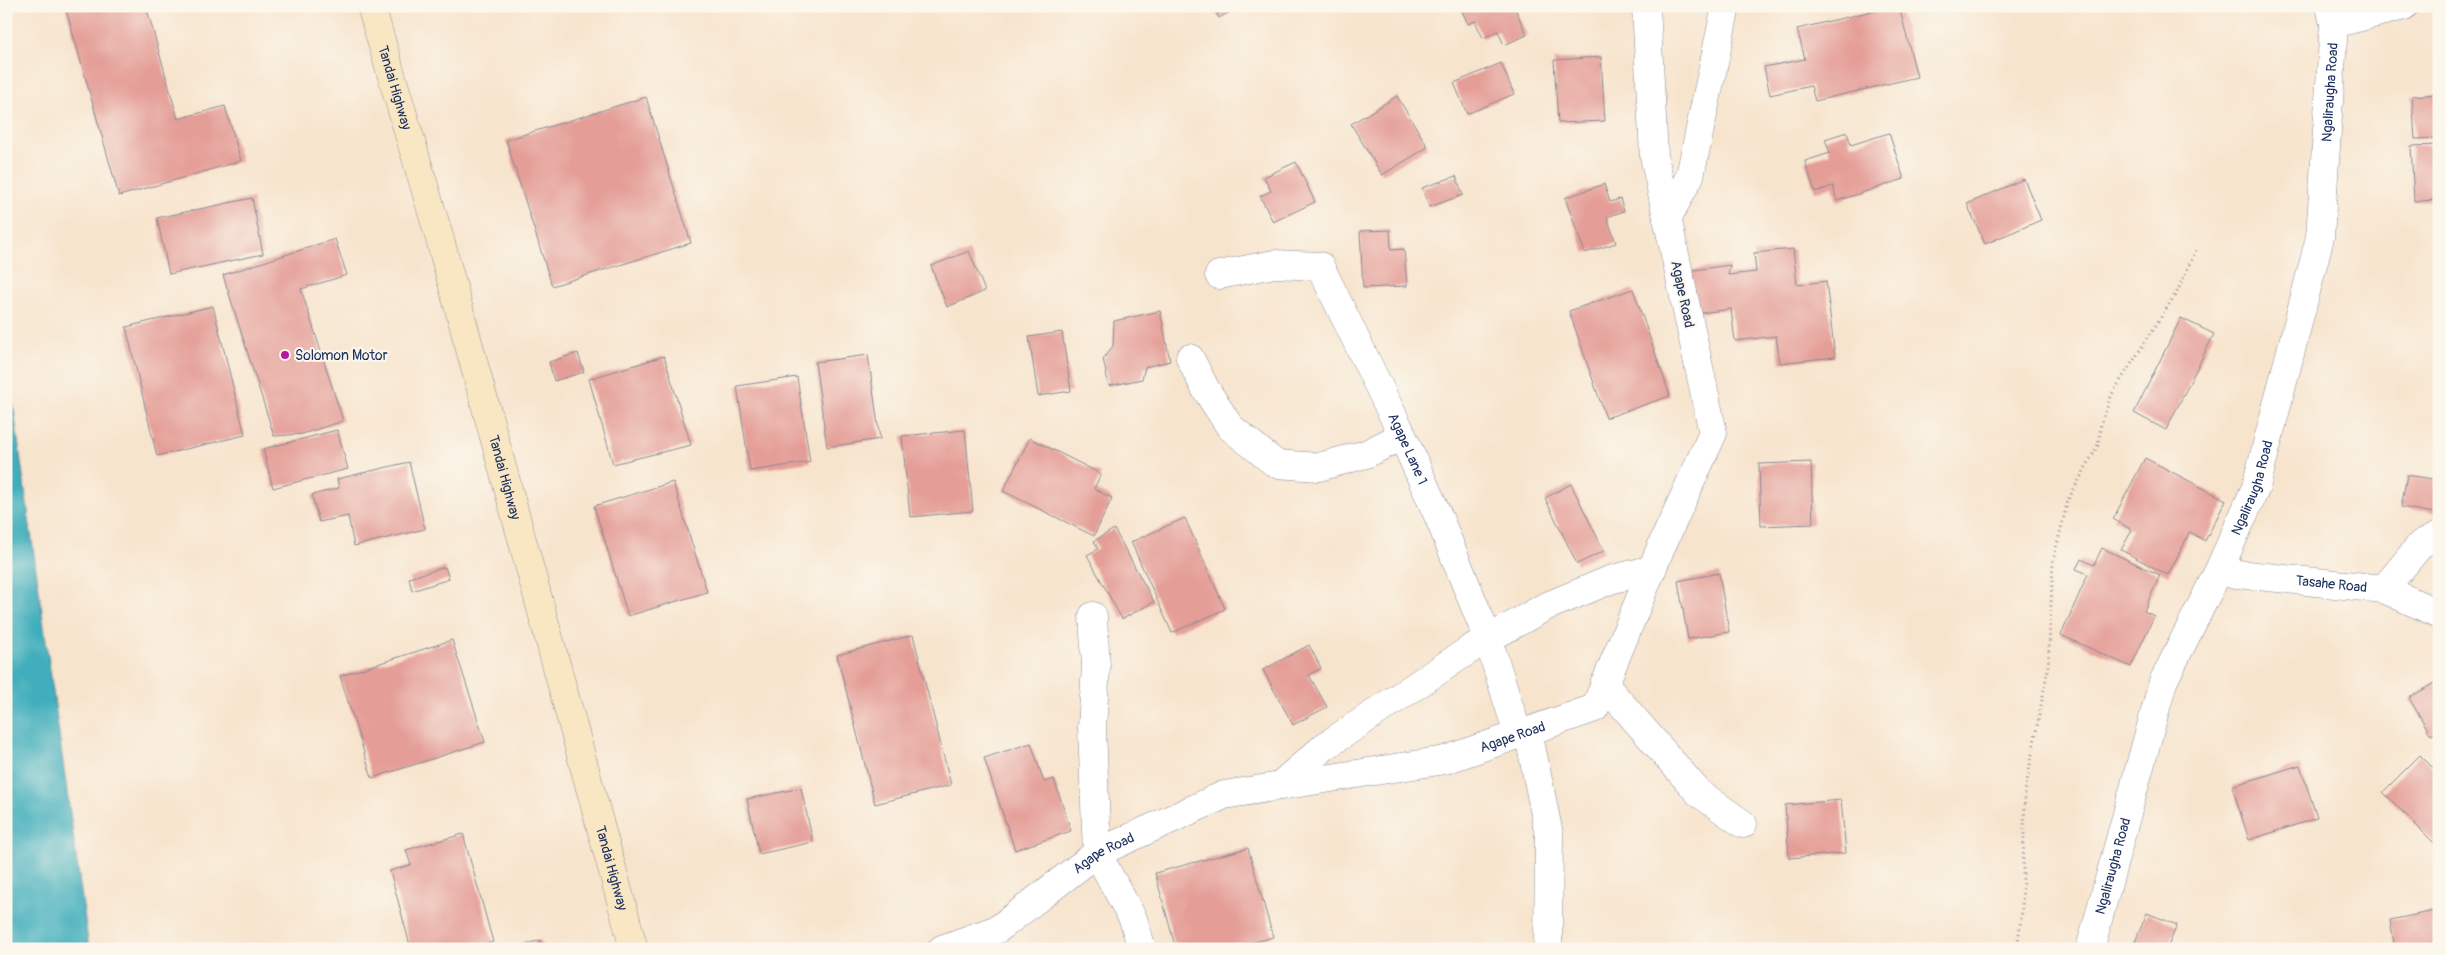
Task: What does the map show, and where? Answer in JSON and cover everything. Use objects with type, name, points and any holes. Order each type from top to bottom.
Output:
[{"type":"main road","name":"Tandai Highway","points":[[371,6],[439,236],[634,949]]},
{"type":"street","name":"Agape Road","points":[[942,949],[998,928],[1097,853],[1224,795],[1445,760],[1595,708],[1652,569],[1713,434],[1654,156],[1646,6]]},
{"type":"street","points":[[1667,220],[1690,176],[1726,6]]},
{"type":"street","points":[[2332,15],[2404,6]]},
{"type":"street","name":"Ngaliraugha Road","points":[[2090,949],[2163,682],[2218,572],[2256,487],[2320,237],[2332,15]]},
{"type":"street","name":"Agape Lane 1","points":[[1219,275],[1274,264],[1320,266],[1402,436],[1439,518],[1488,639],[1523,733],[1549,834],[1548,949]]},
{"type":"street","points":[[1190,358],[1205,388],[1230,427],[1276,464],[1319,467],[1366,454],[1402,436]]},
{"type":"street","points":[[2384,589],[2421,544],[2439,535]]},
{"type":"street","points":[[1280,786],[1324,747],[1488,639],[1545,607],[1610,580],[1652,569]]},
{"type":"street","name":"Tasahe Road","points":[[2218,572],[2384,589],[2439,614]]},
{"type":"street","points":[[1093,616],[1096,667],[1092,727],[1097,853],[1133,919],[1142,949]]},
{"type":"street","points":[[1604,684],[1699,793],[1743,824]]},
{"type":"path","points":[[2017,949],[2022,911],[2026,792],[2048,668],[2053,561],[2068,500],[2098,445],[2101,424],[2112,394],[2177,292],[2196,250]]},
{"type":"water","points":[[6,354],[89,949],[6,949]]},
{"type":"building","points":[[65,6],[146,6],[178,119],[225,106],[241,161],[119,196]]},
{"type":"building","points":[[1213,6],[1240,6],[1219,18]]},
{"type":"building","points":[[1514,6],[1527,35],[1504,45],[1498,31],[1483,38],[1475,21],[1468,24],[1460,7]]},
{"type":"building","points":[[1899,6],[1917,77],[1815,101],[1811,86],[1770,95],[1764,67],[1805,59],[1797,29]]},
{"type":"building","points":[[1601,57],[1605,121],[1558,123],[1554,60]]},
{"type":"building","points":[[1501,63],[1514,94],[1467,114],[1454,83]]},
{"type":"building","points":[[2439,94],[2439,138],[2415,139],[2412,96]]},
{"type":"building","points":[[1397,96],[1428,147],[1382,175],[1351,124]]},
{"type":"building","points":[[646,97],[691,243],[552,286],[506,140]]},
{"type":"building","points":[[1847,132],[1851,145],[1889,133],[1904,179],[1837,201],[1833,186],[1815,192],[1805,161],[1830,153],[1825,139]]},
{"type":"building","points":[[2439,145],[2439,200],[2414,201],[2411,146]]},
{"type":"building","points":[[1296,162],[1315,202],[1273,222],[1260,196],[1271,191],[1264,177]]},
{"type":"building","points":[[1456,176],[1463,195],[1429,207],[1422,188]]},
{"type":"building","points":[[2024,179],[2041,220],[1985,244],[1967,204]]},
{"type":"building","points":[[1604,184],[1610,202],[1620,199],[1624,211],[1607,217],[1616,243],[1585,253],[1565,198]]},
{"type":"building","points":[[252,198],[263,254],[169,274],[157,218]]},
{"type":"building","points":[[1390,230],[1391,250],[1404,249],[1407,286],[1363,288],[1360,231]]},
{"type":"building","name":"Solomon Motor","points":[[335,239],[347,275],[301,289],[343,421],[302,434],[274,436],[223,275]]},
{"type":"building","points":[[1793,249],[1797,285],[1826,281],[1835,357],[1780,363],[1776,336],[1735,341],[1731,309],[1693,314],[1686,271],[1730,265],[1728,275],[1756,272],[1754,253]]},
{"type":"building","points":[[969,251],[985,291],[947,307],[931,266]]},
{"type":"building","points":[[1633,289],[1670,396],[1606,418],[1569,311]]},
{"type":"building","points":[[213,306],[245,435],[157,456],[126,327]]},
{"type":"building","points":[[1160,311],[1170,361],[1145,367],[1142,379],[1109,386],[1103,359],[1113,346],[1114,321]]},
{"type":"building","points":[[2181,318],[2214,334],[2166,430],[2134,413]]},
{"type":"building","points":[[1062,332],[1071,391],[1038,396],[1029,337]]},
{"type":"building","points":[[578,353],[584,372],[554,381],[549,362]]},
{"type":"building","points":[[868,355],[880,439],[827,447],[815,362]]},
{"type":"building","points":[[664,356],[691,445],[613,464],[589,379]]},
{"type":"building","points":[[797,377],[810,462],[750,471],[737,386]]},
{"type":"building","points":[[337,430],[348,469],[273,488],[263,449]]},
{"type":"building","points":[[965,430],[973,511],[910,517],[902,436]]},
{"type":"building","points":[[1030,438],[1101,474],[1094,489],[1112,498],[1094,536],[1003,491]]},
{"type":"building","points":[[2145,458],[2226,500],[2205,541],[2190,532],[2168,575],[2121,550],[2132,530],[2113,519]]},
{"type":"building","points":[[409,462],[425,529],[354,546],[348,516],[319,522],[312,495],[339,488],[337,479]]},
{"type":"building","points":[[1811,462],[1813,524],[1761,526],[1759,464]]},
{"type":"building","points":[[2407,475],[2439,480],[2439,514],[2401,507]]},
{"type":"building","points":[[673,482],[707,592],[628,616],[594,506]]},
{"type":"building","points":[[1571,484],[1604,551],[1577,564],[1545,498]]},
{"type":"building","points":[[1185,518],[1225,609],[1172,633],[1131,542]]},
{"type":"building","points":[[1114,529],[1154,602],[1122,619],[1087,555],[1098,549],[1094,541]]},
{"type":"building","points":[[2102,548],[2160,575],[2144,611],[2154,616],[2131,667],[2061,635],[2088,574],[2076,569],[2081,559],[2094,565]]},
{"type":"building","points":[[445,567],[449,579],[412,591],[409,578]]},
{"type":"building","points":[[1719,573],[1729,632],[1688,639],[1678,581]]},
{"type":"building","points":[[913,635],[951,785],[875,804],[837,655]]},
{"type":"building","points":[[452,640],[485,742],[372,778],[340,676]]},
{"type":"building","points":[[1309,645],[1321,668],[1309,675],[1327,707],[1293,725],[1263,670]]},
{"type":"building","points":[[2439,680],[2439,730],[2431,735],[2409,698]]},
{"type":"building","points":[[1031,743],[1044,782],[1054,779],[1071,831],[1015,850],[984,758]]},
{"type":"building","points":[[2420,755],[2439,774],[2439,848],[2383,792]]},
{"type":"building","points":[[2300,765],[2317,818],[2249,840],[2232,786]]},
{"type":"building","points":[[801,788],[813,842],[759,854],[747,799]]},
{"type":"building","points":[[1841,800],[1846,853],[1789,858],[1785,805]]},
{"type":"building","points":[[463,834],[493,942],[468,949],[411,949],[390,871],[411,865],[406,850]]},
{"type":"building","points":[[1248,848],[1273,937],[1230,949],[1176,949],[1155,873]]},
{"type":"building","points":[[2439,910],[2439,949],[2395,949],[2390,920]]},
{"type":"building","points":[[2147,913],[2177,925],[2167,949],[2132,949]]},
{"type":"building","points":[[540,940],[543,949],[514,949],[514,948]]},
{"type":"place","name":"Solomon Motor","points":[[285,355]]}]
